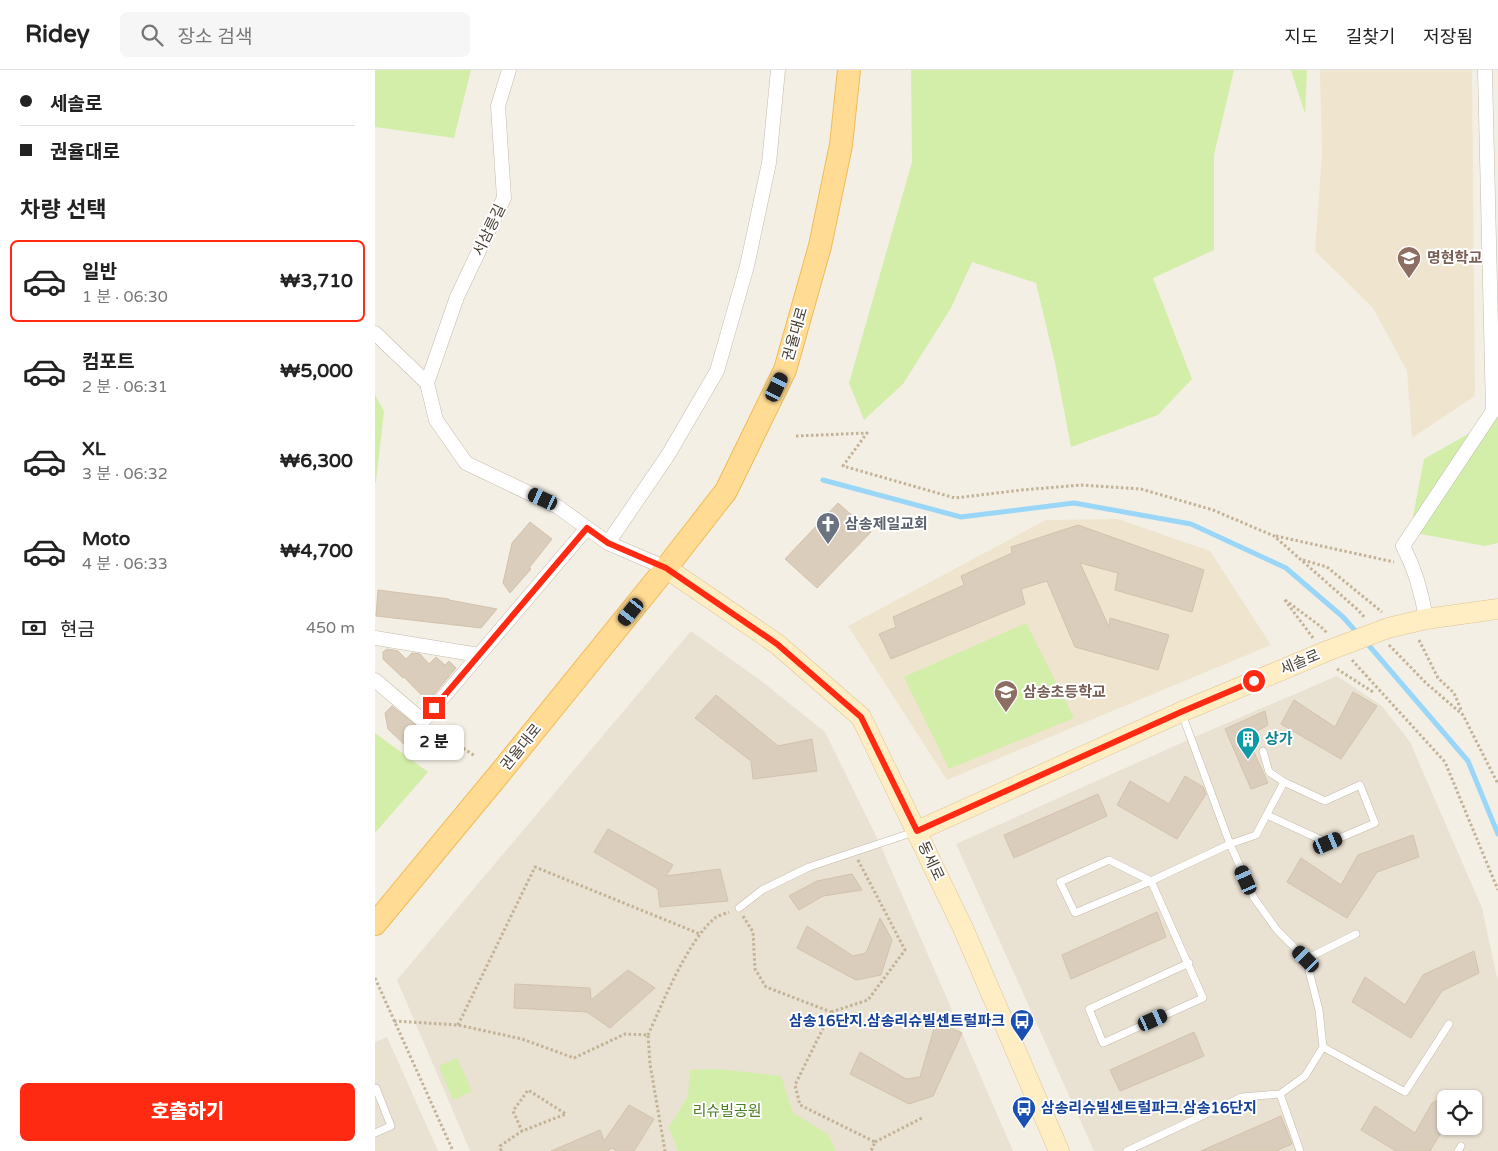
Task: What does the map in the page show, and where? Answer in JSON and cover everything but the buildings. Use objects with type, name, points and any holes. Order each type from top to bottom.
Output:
[{"type":"main road","name":"권율대로","points":[[375,924],[666,568],[726,491],[785,370],[820,246],[841,145],[849,70]]},
{"type":"main road","name":"동세로","points":[[666,568],[777,644],[861,717],[963,928],[1059,1151]]},
{"type":"main road","points":[[1382,627],[1498,609]]},
{"type":"main road","name":"세솔로","points":[[917,831],[1181,712],[1325,643],[1382,627]]},
{"type":"street","name":"서삼릉길","points":[[427,383],[457,297],[504,198],[498,106],[509,70]]},
{"type":"street","points":[[608,543],[668,455],[717,371],[747,266],[769,163],[778,70]]},
{"type":"street","points":[[1426,619],[1413,567],[1403,546],[1493,411],[1485,71]]},
{"type":"street","points":[[375,333],[427,383],[436,420],[466,463],[558,507],[608,543],[666,568]]},
{"type":"street","points":[[375,680],[423,722],[587,528]]},
{"type":"street","points":[[375,638],[479,655]]},
{"type":"lane","points":[[1127,1151],[1242,1097],[1280,1094],[1305,1076],[1323,1047],[1319,1010],[1306,959],[1277,930],[1254,898],[1230,844],[1181,712]]},
{"type":"lane","points":[[1263,751],[1269,772],[1284,782],[1325,802],[1359,785],[1375,823],[1328,843],[1267,816]]},
{"type":"lane","points":[[1189,963],[1089,1009],[1103,1043],[1203,998],[1189,963],[1151,881],[1109,860],[1060,882],[1075,913],[1151,881],[1230,844],[1256,835],[1284,782]]},
{"type":"lane","points":[[739,908],[762,890],[809,868],[917,831]]},
{"type":"lane","points":[[1306,959],[1356,934]]},
{"type":"lane","points":[[1323,1047],[1405,1092],[1449,1024]]},
{"type":"lane","points":[[375,1133],[391,1126],[376,1088]]},
{"type":"lane","points":[[1280,1094],[1300,1151]]},
{"type":"path","points":[[796,436],[867,433],[843,466],[955,498],[1081,485],[1141,488],[1213,510],[1274,536],[1399,563]]},
{"type":"path","points":[[1274,536],[1358,610],[1382,627]]},
{"type":"path","points":[[1300,559],[1327,567],[1382,627],[1426,683],[1463,715]]},
{"type":"path","points":[[1284,599],[1320,626],[1325,643],[1284,599]]},
{"type":"path","points":[[1419,640],[1438,678],[1454,694],[1498,784]]},
{"type":"path","points":[[1351,660],[1445,762],[1498,890]]},
{"type":"path","points":[[1337,669],[1373,692]]},
{"type":"path","points":[[423,722],[475,756]]},
{"type":"path","points":[[665,1151],[650,1064],[648,1035],[675,976],[700,934],[716,917],[739,908],[753,932],[755,969],[766,987],[831,1012],[868,1000],[905,950],[853,852]]},
{"type":"path","points":[[458,1025],[535,868],[700,934]]},
{"type":"path","points":[[375,978],[453,1151]]},
{"type":"path","points":[[831,1012],[795,1085],[800,1105],[875,1142]]},
{"type":"path","points":[[394,1021],[458,1025],[522,1039],[574,1058],[625,1034],[648,1035]]},
{"type":"path","points":[[501,1151],[500,1146],[522,1131],[566,1114],[528,1090],[513,1111],[522,1131]]},
{"type":"path","points":[[871,1151],[875,1142],[922,1118]]},
{"type":"shaded area","name":"명현학교","points":[[1320,70],[1472,70],[1475,396],[1412,438],[1407,371],[1373,308],[1315,251],[1322,154]]},
{"type":"shaded area","name":"삼송초등학교","points":[[1118,519],[1210,551],[1271,645],[947,780],[848,626],[1046,520]]},
{"type":"shaded area","points":[[691,631],[760,680],[825,732],[880,844],[1013,1151],[470,1151],[397,980]]},
{"type":"shaded area","points":[[1337,676],[1382,706],[1410,742],[1482,908],[1498,982],[1498,1151],[1094,1151],[956,844],[1190,739]]},
{"type":"shaded area","points":[[387,1037],[438,1151],[375,1151],[375,1042]]},
{"type":"green space","points":[[375,70],[471,70],[454,138],[375,127]]},
{"type":"green space","points":[[911,70],[1234,70],[1214,155],[1214,250],[1153,278],[1192,379],[1158,415],[1071,447],[1055,363],[1036,283],[972,262],[951,308],[903,384],[864,420],[849,383],[912,162]]},
{"type":"green space","points":[[1291,70],[1307,70],[1305,114]]},
{"type":"green space","points":[[375,395],[384,411],[375,483]]},
{"type":"green space","points":[[1498,417],[1498,543],[1485,546],[1410,532],[1424,459]]},
{"type":"green space","points":[[1026,623],[1074,718],[949,769],[904,677]]},
{"type":"green space","points":[[375,733],[428,772],[375,833]]},
{"type":"green space","points":[[457,1058],[472,1091],[453,1100],[439,1066]]},
{"type":"green space","name":"리슈빌공원","points":[[718,1069],[781,1076],[793,1113],[828,1134],[836,1151],[678,1151],[669,1127],[688,1096],[690,1070]]},
{"type":"waterway","points":[[823,480],[961,517],[1074,503],[1191,524],[1286,568],[1343,617],[1359,635]]},
{"type":"waterway","points":[[1365,641],[1468,761],[1498,834]]},
{"type":"place","name":"명현학교","points":[[1409,279]]},
{"type":"place","name":"삼송제일교회","points":[[828,545]]},
{"type":"place","name":"삼송초등학교","points":[[1006,713]]},
{"type":"place","name":"상가","points":[[1248,760]]},
{"type":"place","name":"삼송16단지.삼송리슈빌센트럴파크","points":[[1022,1042]]},
{"type":"place","name":"삼송리슈빌센트럴파크.삼송16단지","points":[[1024,1129]]},
{"type":"route","points":[[434,708],[587,528],[608,543],[666,568],[777,644],[861,717],[917,831],[1254,681]]}]
